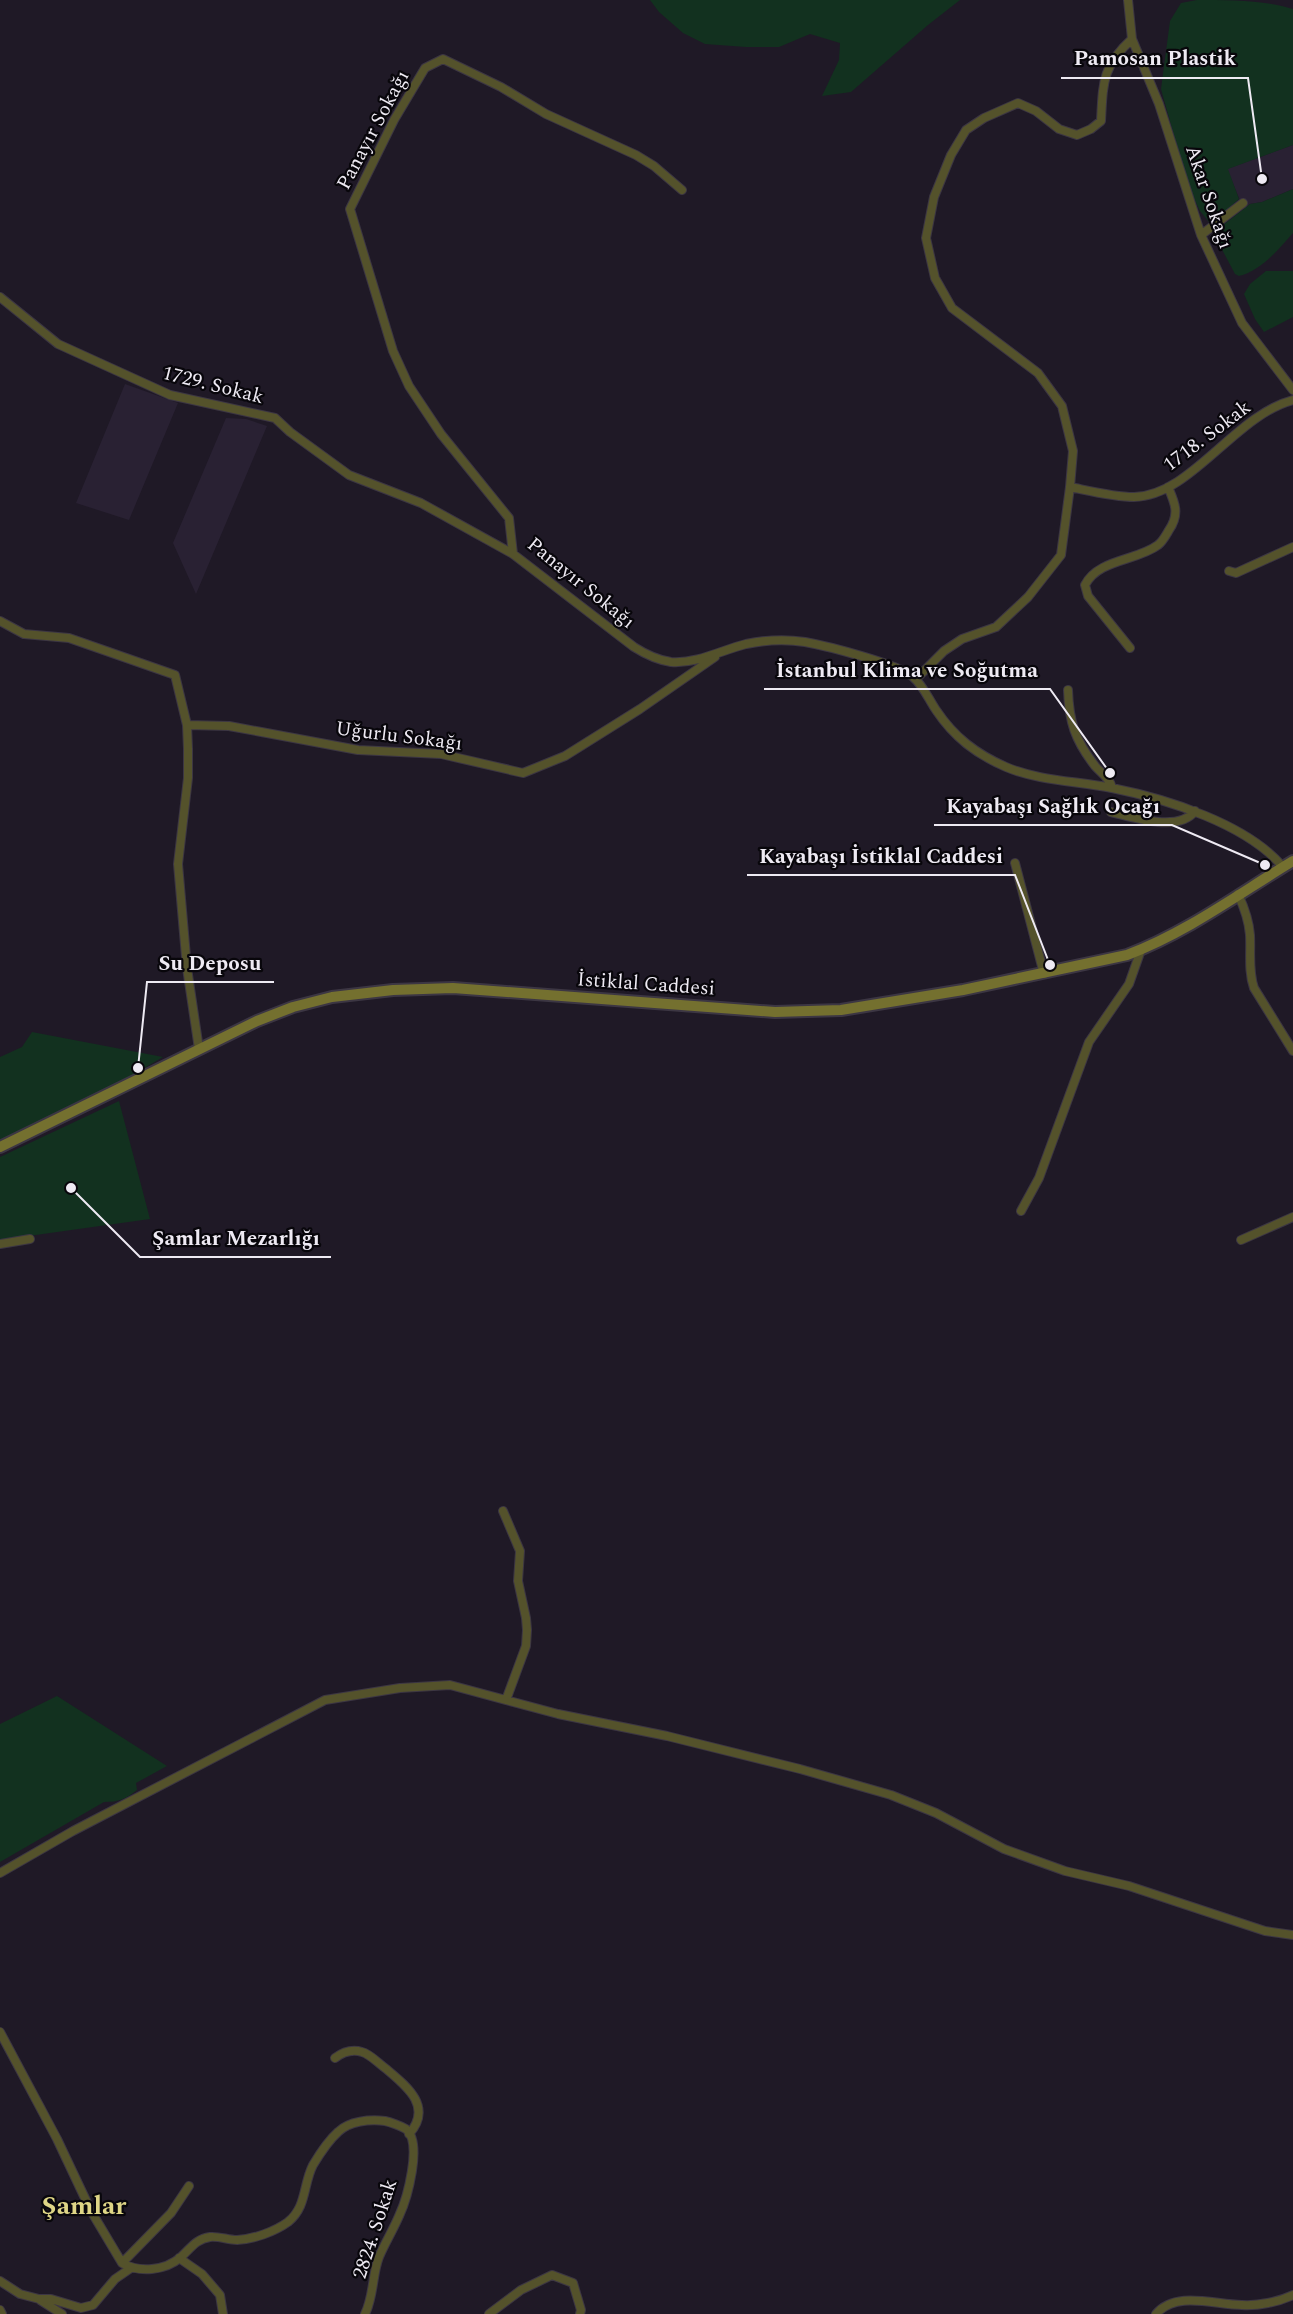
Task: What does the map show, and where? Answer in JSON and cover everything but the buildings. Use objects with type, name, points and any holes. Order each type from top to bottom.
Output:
[{"type":"main road","name":"İstiklal Caddesi","points":[[0,1148],[257,1021],[293,1007],[332,997],[393,990],[453,988],[775,1012],[841,1010],[1044,974],[1141,950],[1201,918],[1288,864]]},
{"type":"street","name":"Akar Sokağı","points":[[1128,0],[1132,39],[1159,104],[1202,235],[1242,323],[1293,390]]},
{"type":"street","points":[[1132,39],[1118,52],[1103,79],[1101,121],[1091,129],[1077,135],[1059,129],[1036,111],[1018,103],[984,118],[966,130],[951,155],[934,197],[926,238],[935,278],[952,308],[1038,373],[1062,406],[1073,451],[1060,555],[1028,597],[996,627],[962,639],[944,651],[916,679],[952,732],[975,752],[1030,775],[1112,788],[1194,811],[1261,845],[1288,864]]},
{"type":"street","name":"Panayır Sokağı","points":[[682,190],[654,166],[636,155],[546,114],[501,87],[443,59],[425,68],[394,120],[350,209],[393,351],[409,386],[441,434],[509,518],[513,554],[647,655],[675,662],[718,654],[748,644],[768,641],[805,642],[901,670],[916,679]]},
{"type":"street","points":[[1202,235],[1243,203]]},
{"type":"street","name":"1729. Sokak","points":[[0,297],[58,344],[170,395],[275,418],[290,432],[349,475],[421,503],[513,554]]},
{"type":"street","name":"1718. Sokak","points":[[1070,487],[1135,497],[1161,491],[1188,474],[1249,422],[1278,404],[1293,400]]},
{"type":"street","points":[[1130,648],[1088,596],[1085,585],[1100,570],[1152,548],[1162,540],[1173,525],[1177,514],[1175,502],[1168,487]]},
{"type":"street","points":[[1229,571],[1236,573],[1293,547]]},
{"type":"street","points":[[0,621],[24,634],[69,638],[175,675],[187,725],[188,778],[178,864],[187,968],[199,1049]]},
{"type":"street","name":"Uğurlu Sokağı","points":[[187,725],[230,726],[358,750],[441,754],[523,773],[565,756],[640,709],[718,654]]},
{"type":"street","points":[[1068,690],[1069,716],[1074,732],[1087,756],[1109,780],[1112,788]]},
{"type":"street","points":[[1111,812],[1149,821],[1166,822],[1185,819],[1194,811]]},
{"type":"street","points":[[1016,863],[1044,974]]},
{"type":"street","points":[[1238,894],[1244,905],[1250,932],[1251,978],[1254,987],[1293,1051]]},
{"type":"street","points":[[1021,1211],[1039,1178],[1089,1042],[1129,984],[1141,950]]},
{"type":"street","points":[[1241,1239],[1293,1217]]},
{"type":"street","points":[[0,1244],[30,1239]]},
{"type":"street","points":[[503,1511],[519,1551],[518,1581],[527,1630],[526,1646],[506,1700]]},
{"type":"street","points":[[0,1873],[94,1820],[325,1700],[400,1688],[450,1685],[558,1714],[667,1736],[800,1769],[891,1795],[936,1814],[1004,1849],[1065,1871],[1129,1886],[1265,1931],[1293,1935]]},
{"type":"street","points":[[0,2032],[57,2139],[91,2211],[122,2263],[130,2268],[144,2270],[159,2267],[179,2258],[193,2243],[211,2237],[237,2240],[265,2234],[289,2221],[303,2202],[313,2166],[338,2131],[361,2121],[386,2121],[406,2129],[409,2134],[414,2127],[418,2112],[416,2099],[410,2090],[366,2053],[349,2051],[335,2058]]},
{"type":"street","name":"2824. Sokak","points":[[365,2314],[370,2304],[378,2259],[400,2214],[408,2186],[415,2153],[409,2134]]},
{"type":"street","points":[[122,2263],[171,2213],[189,2186]]},
{"type":"street","points":[[179,2258],[202,2274],[220,2295],[223,2314]]},
{"type":"street","points":[[0,2281],[20,2294],[39,2299],[51,2299],[81,2308],[93,2305],[115,2279],[130,2268]]},
{"type":"street","points":[[489,2314],[521,2290],[552,2275],[573,2283],[581,2310],[580,2314]]},
{"type":"street","points":[[1156,2314],[1161,2308],[1185,2300],[1243,2306],[1283,2300],[1293,2295]]},
{"type":"street","points":[[39,2299],[62,2314]]},
{"type":"shaded area","points":[[1293,145],[1293,189],[1262,202],[1250,204],[1244,210],[1227,169]]},
{"type":"shaded area","points":[[125,384],[178,403],[129,520],[76,503]]},
{"type":"shaded area","points":[[226,418],[246,419],[267,426],[196,594],[173,543]]},
{"type":"green space","points":[[650,0],[960,0],[851,92],[822,96],[839,60],[840,43],[810,34],[779,47],[705,44],[683,33],[659,12]]},
{"type":"green space","points":[[1197,0],[1258,2],[1293,9],[1293,145],[1228,169],[1239,199],[1216,220],[1209,222],[1200,211],[1188,186],[1161,89],[1170,21],[1181,3]]},
{"type":"green space","points":[[1293,189],[1293,233],[1276,252],[1255,269],[1239,276],[1235,274],[1218,242],[1218,229],[1250,204],[1262,202]]},
{"type":"green space","points":[[1266,271],[1293,271],[1293,317],[1264,332],[1255,319],[1244,294],[1250,284]]},
{"type":"green space","points":[[32,1032],[163,1057],[99,1095],[0,1143],[0,1057],[22,1047]]},
{"type":"green space","points":[[119,1101],[150,1219],[0,1240],[0,1157]]},
{"type":"green space","points":[[57,1696],[167,1766],[136,1783],[137,1790],[129,1796],[118,1801],[104,1802],[0,1862],[0,1724]]},
{"type":"place","name":"Pamosan Plastik","points":[[1262,179]]},
{"type":"place","name":"İstanbul Klima ve Soğutma","points":[[1110,773]]},
{"type":"place","name":"Kayabaşı Sağlık Ocağı","points":[[1265,865]]},
{"type":"place","name":"Kayabaşı İstiklal Caddesi","points":[[1050,965]]},
{"type":"place","name":"Su Deposu","points":[[138,1068]]},
{"type":"place","name":"Şamlar Mezarlığı","points":[[71,1188]]},
{"type":"district","name":"Şamlar","points":[[84,2206]]}]
